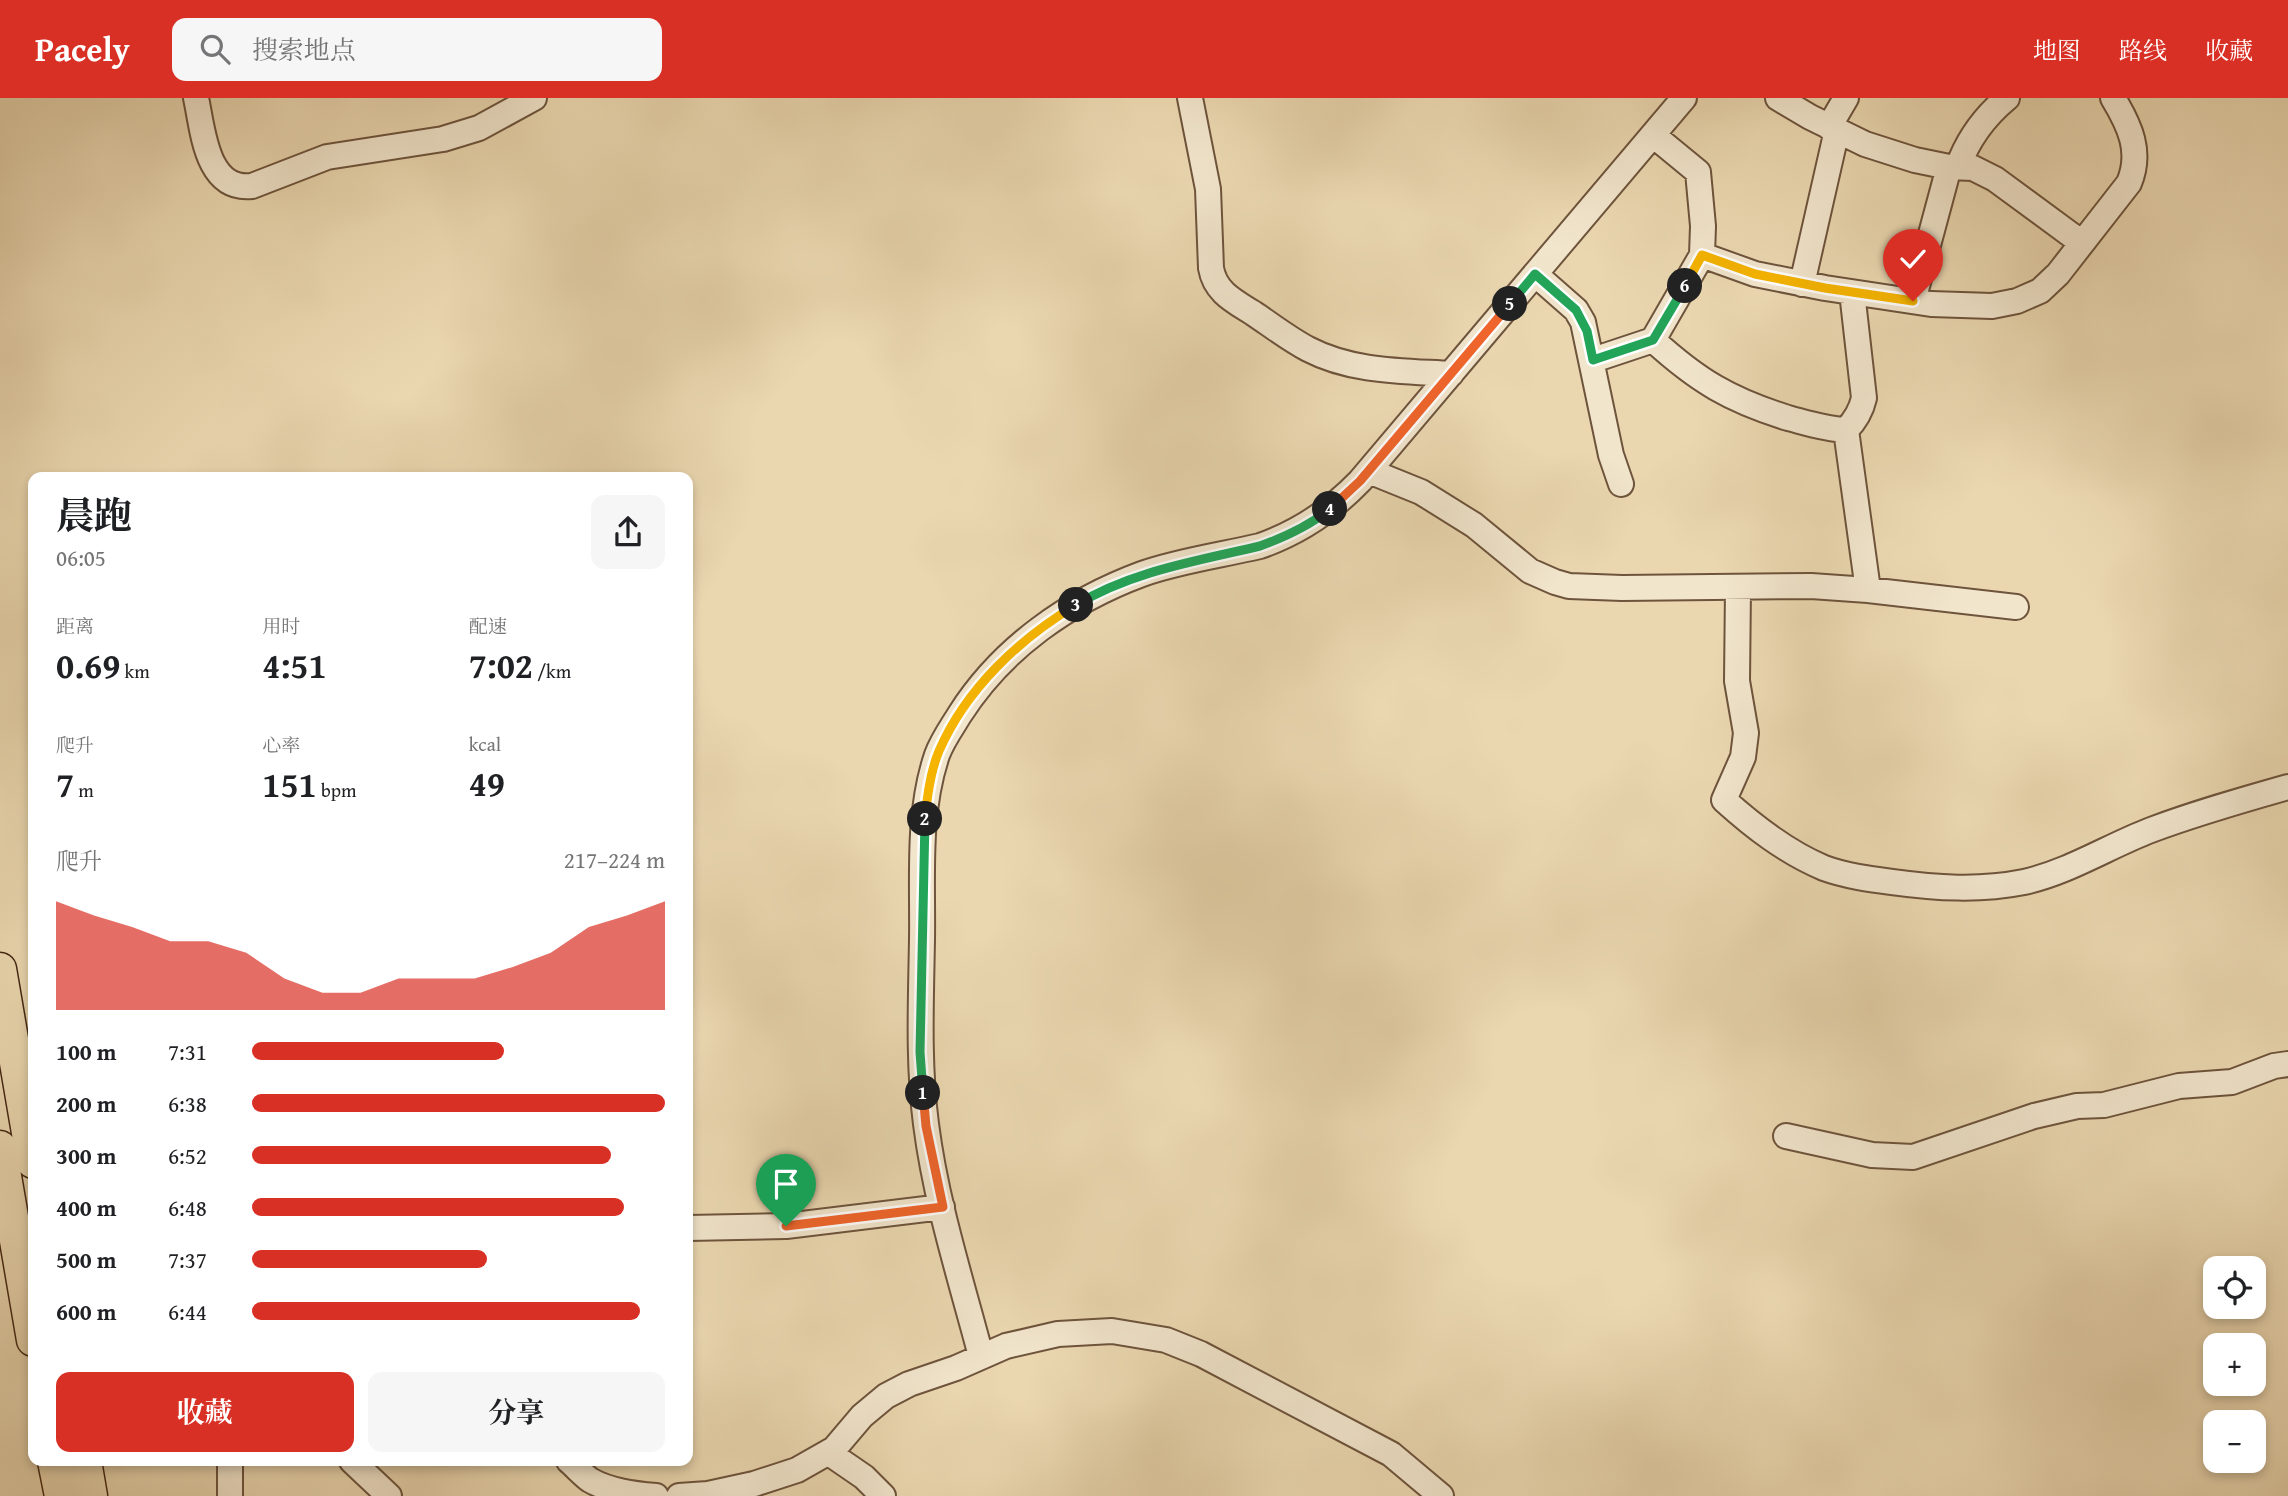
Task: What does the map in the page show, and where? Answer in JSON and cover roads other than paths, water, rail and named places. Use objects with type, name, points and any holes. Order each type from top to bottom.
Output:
[{"type":"main road","points":[[0,969],[28,1133]]},
{"type":"main road","points":[[0,1147],[28,1311]]},
{"type":"main road","points":[[55,1466],[61,1496]]},
{"type":"main road","points":[[86,1466],[91,1496]]},
{"type":"street","points":[[196,98],[209,158],[226,180],[243,187],[327,157],[443,139],[488,125],[519,102]]},
{"type":"street","points":[[1190,98],[1208,189],[1212,275],[1222,293],[1307,349],[1335,360],[1375,369],[1451,374]]},
{"type":"street","points":[[981,1356],[943,1207],[926,1126],[920,1063],[923,834],[932,775],[938,753],[951,729],[973,695],[999,665],[1060,614],[1104,589],[1144,573],[1277,540],[1323,515],[1342,499],[1369,471],[1684,98]]},
{"type":"street","points":[[1778,98],[1865,144],[1915,160],[1973,168],[1995,179],[2082,243]]},
{"type":"street","points":[[1802,284],[1833,128],[1846,98]]},
{"type":"street","points":[[1913,301],[1953,167],[1972,136],[1994,109],[2007,98]]},
{"type":"street","points":[[1702,255],[1755,274],[1913,301],[1992,306],[2017,301],[2040,290],[2058,274],[2129,183],[2136,164],[2136,147],[2124,115],[2113,98]]},
{"type":"street","points":[[1593,360],[1653,340],[1702,255],[1703,226],[1698,172],[1653,135]]},
{"type":"street","points":[[1535,274],[1576,310],[1587,331],[1611,455],[1621,484]]},
{"type":"street","points":[[1653,340],[1684,368],[1731,397],[1756,408],[1826,429],[1846,430],[1853,423],[1864,398],[1852,292]]},
{"type":"street","points":[[1846,430],[1868,590]]},
{"type":"street","points":[[1369,471],[1421,492],[1474,525],[1530,571],[1569,586],[1811,586],[2016,607]]},
{"type":"street","points":[[1738,588],[1737,681],[1746,733],[1743,757],[1724,800],[1763,833],[1798,856],[1826,869],[1859,878],[1931,887],[1976,888],[2025,881],[2051,874],[2151,830],[2288,787]]},
{"type":"street","points":[[1786,1136],[1872,1155],[1913,1157],[2034,1116],[2077,1106],[2104,1105],[2179,1086],[2232,1082],[2274,1066],[2288,1064]]},
{"type":"street","points":[[693,1228],[786,1226],[943,1207]]},
{"type":"street","points":[[679,1496],[754,1484],[797,1470],[829,1453],[844,1440],[862,1416],[886,1396],[909,1384],[956,1368],[981,1356],[1032,1339],[1112,1331],[1166,1340],[1201,1354],[1391,1454],[1441,1496]]},
{"type":"street","points":[[829,1453],[864,1477],[883,1496]]},
{"type":"street","points":[[230,1466],[230,1496]]},
{"type":"street","points":[[357,1466],[389,1496]]},
{"type":"street","points":[[575,1466],[597,1490],[656,1496]]}]
